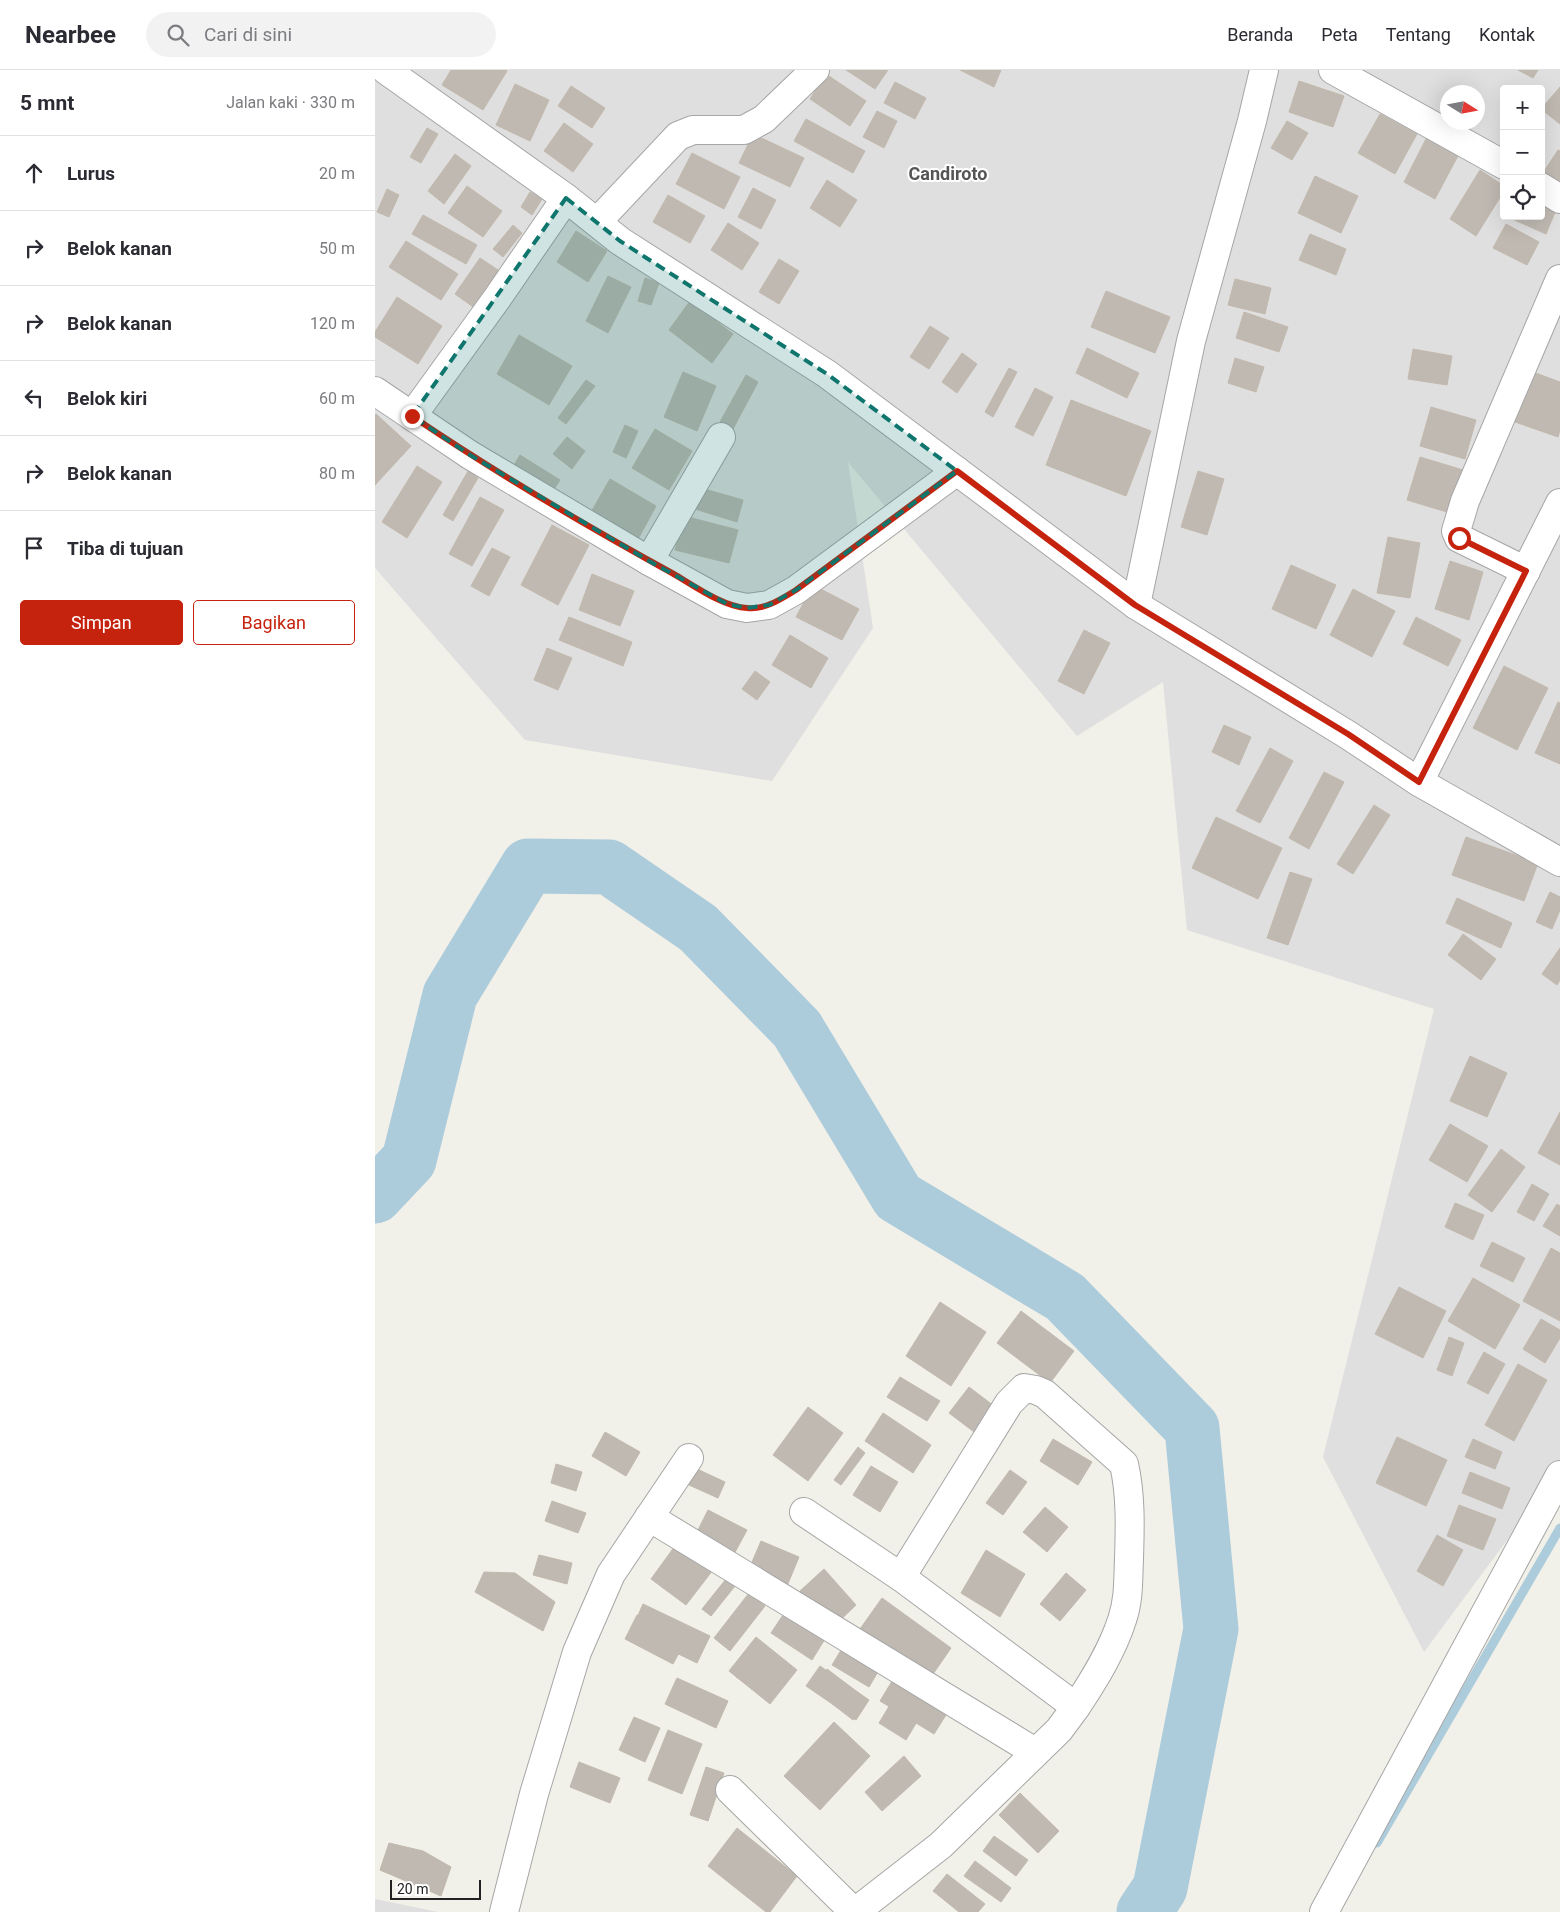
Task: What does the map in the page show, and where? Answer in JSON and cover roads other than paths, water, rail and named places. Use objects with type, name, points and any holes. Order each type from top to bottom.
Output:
[{"type":"street","points":[[386,70],[566,198],[620,241],[827,374],[1135,605],[1348,734],[1419,782],[1560,862]]},
{"type":"street","points":[[597,222],[677,136],[693,130],[744,130],[764,119],[815,70]]},
{"type":"street","points":[[1135,605],[1191,341],[1252,122],[1264,70]]},
{"type":"street","points":[[1333,70],[1500,163]]},
{"type":"street","points":[[1545,190],[1560,199]]},
{"type":"street","points":[[412,416],[503,290],[566,198]]},
{"type":"street","points":[[1526,571],[1459,538],[1456,531],[1465,501],[1560,279]]},
{"type":"street","points":[[375,391],[470,455],[649,561],[727,604],[747,608],[769,606],[796,590],[957,471]]},
{"type":"street","points":[[649,561],[721,437]]},
{"type":"street","points":[[1419,782],[1560,503]]},
{"type":"street","points":[[730,1790],[854,1912],[941,1845],[1059,1730],[1098,1674],[1122,1621],[1127,1601],[1130,1508],[1124,1464],[1045,1394],[1023,1388],[1009,1403],[901,1577]]},
{"type":"street","points":[[504,1912],[534,1794],[577,1652],[611,1574],[689,1458]]},
{"type":"street","points":[[1324,1912],[1560,1476]]},
{"type":"street","points":[[804,1512],[901,1577],[1076,1708]]},
{"type":"street","points":[[649,1517],[1035,1752]]},
{"type":"waterway","points":[[375,1196],[409,1160],[450,995],[528,866],[609,867],[698,928],[797,1029],[898,1197],[1065,1297],[1192,1428],[1211,1629],[1160,1888],[1144,1912]]},
{"type":"waterway","points":[[1377,1843],[1560,1528]]},
{"type":"district","name":"Candiroto","points":[[948,174]]}]
